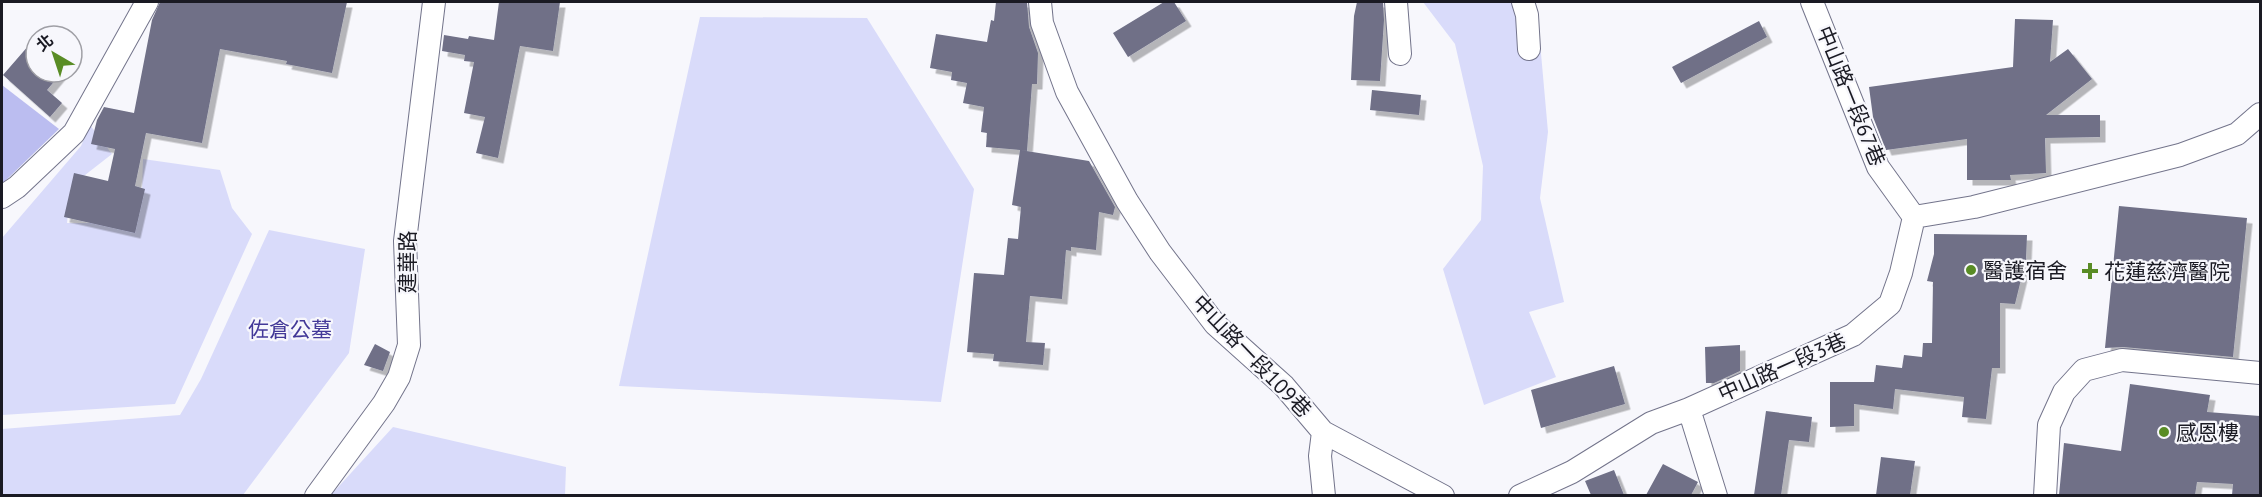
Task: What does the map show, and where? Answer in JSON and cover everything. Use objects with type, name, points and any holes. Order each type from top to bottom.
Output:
[{"type":"street","points":[[2,197],[17,187],[74,133],[147,2]]},
{"type":"street","name":"建華路","points":[[316,495],[384,403],[399,377],[408,345],[405,240],[434,2]]},
{"type":"street","name":"中山路一段109巷","points":[[1040,2],[1042,23],[1067,92],[1126,201],[1154,243],[1215,324],[1284,386],[1323,432],[1443,495]]},
{"type":"street","points":[[1396,2],[1400,54]]},
{"type":"street","points":[[1523,2],[1527,15],[1529,49]]},
{"type":"street","name":"中山路一段67巷","points":[[1812,2],[1878,166],[1914,217]]},
{"type":"street","points":[[1914,217],[1974,207],[2180,155],[2237,134],[2260,114]]},
{"type":"street","name":"中山路一段3巷","points":[[1520,495],[1572,472],[1651,423],[1689,409],[1853,335],[1890,304],[1901,273],[1914,217]]},
{"type":"street","points":[[2045,495],[2049,425],[2064,392],[2084,370],[2122,360],[2260,373]]},
{"type":"street","points":[[1689,409],[1716,495]]},
{"type":"street","points":[[1323,432],[1320,456],[1324,495]]},
{"type":"green space","points":[[1423,2],[1529,2],[1539,31],[1548,132],[1540,198],[1564,302],[1529,312],[1556,377],[1484,405],[1443,269],[1481,220],[1483,166],[1455,44]]},
{"type":"green space","points":[[700,17],[867,18],[974,189],[941,402],[619,386]]},
{"type":"green space","points":[[90,125],[112,154],[71,186],[67,223],[121,223],[142,191],[143,159],[220,170],[232,208],[252,234],[175,404],[2,415],[2,238],[81,146]]},
{"type":"green space","name":"佐倉公墓","points":[[269,230],[365,249],[349,353],[243,495],[2,495],[2,429],[180,415],[201,379]]},
{"type":"green space","points":[[393,427],[566,467],[565,495],[330,496]]},
{"type":"water","points":[[2,85],[59,129],[2,184]]},
{"type":"building","points":[[160,2],[347,2],[332,73],[286,64],[287,61],[220,49],[202,143],[146,133],[135,186],[145,189],[135,233],[64,217],[74,173],[108,181],[115,149],[91,144],[97,120],[104,107],[134,113],[152,20]]},
{"type":"building","points":[[499,2],[560,2],[553,51],[520,46],[498,158],[476,153],[485,117],[464,113],[474,62],[464,61],[465,55],[442,51],[444,35],[494,40]]},
{"type":"building","points":[[996,2],[1027,2],[1029,27],[1038,53],[1037,84],[1032,84],[1027,151],[986,147],[987,133],[981,132],[984,107],[963,103],[967,83],[951,80],[952,72],[930,68],[936,34],[987,42],[991,20],[994,21]]},
{"type":"building","points":[[1164,2],[1174,2],[1186,21],[1128,57],[1113,33]]},
{"type":"building","points":[[1357,2],[1383,2],[1380,81],[1351,80],[1354,16]]},
{"type":"building","points":[[2015,19],[2053,20],[2050,62],[2068,49],[2092,79],[2046,115],[2100,115],[2100,137],[2045,138],[2046,173],[2010,175],[2011,180],[1967,180],[1967,139],[1886,150],[1873,117],[1869,87],[2013,67]]},
{"type":"building","points":[[1759,21],[1767,37],[1681,83],[1672,67]]},
{"type":"building","points":[[24,51],[24,84],[52,84],[47,90],[62,103],[50,117],[3,75]]},
{"type":"building","points":[[1372,90],[1421,95],[1419,115],[1370,110]]},
{"type":"building","points":[[1020,150],[1089,161],[1115,207],[1113,215],[1099,212],[1096,250],[1071,247],[1071,251],[1066,250],[1062,299],[1030,296],[1026,342],[1045,343],[1043,365],[993,361],[994,354],[967,352],[974,273],[1004,275],[1008,238],[1018,239],[1021,207],[1012,205]]},
{"type":"building","points":[[2119,206],[2247,218],[2233,357],[2123,347],[2105,348]]},
{"type":"building","points":[[1934,234],[2027,235],[2026,259],[2015,304],[2000,303],[2000,368],[1992,368],[1986,419],[1962,417],[1964,397],[1895,389],[1893,409],[1854,404],[1854,426],[1830,427],[1830,382],[1874,382],[1876,365],[1902,368],[1904,355],[1922,357],[1923,343],[1932,343],[1933,282],[1927,281],[1934,254]]},
{"type":"building","points":[[375,344],[390,352],[383,371],[364,365]]},
{"type":"building","points":[[1740,345],[1740,371],[1714,383],[1706,383],[1705,347]]},
{"type":"building","points":[[1614,366],[1625,404],[1541,428],[1531,390]]},
{"type":"building","name":"感恩樓","points":[[2130,384],[2210,395],[2207,412],[2260,416],[2260,495],[2232,495],[2233,484],[2197,482],[2195,495],[2059,495],[2064,443],[2121,451]]},
{"type":"building","points":[[1766,411],[1812,417],[1809,442],[1789,440],[1781,495],[1754,495]]},
{"type":"building","points":[[1881,457],[1915,461],[1910,495],[1876,495]]},
{"type":"building","points":[[1663,464],[1698,482],[1691,495],[1646,495]]},
{"type":"building","points":[[1614,470],[1624,495],[1591,495],[1585,481]]},
{"type":"place","name":"醫護宿舍","points":[[1971,270]]},
{"type":"place","name":"花蓮慈濟醫院","points":[[2090,271]]},
{"type":"place","name":"感恩樓","points":[[2164,432]]}]
